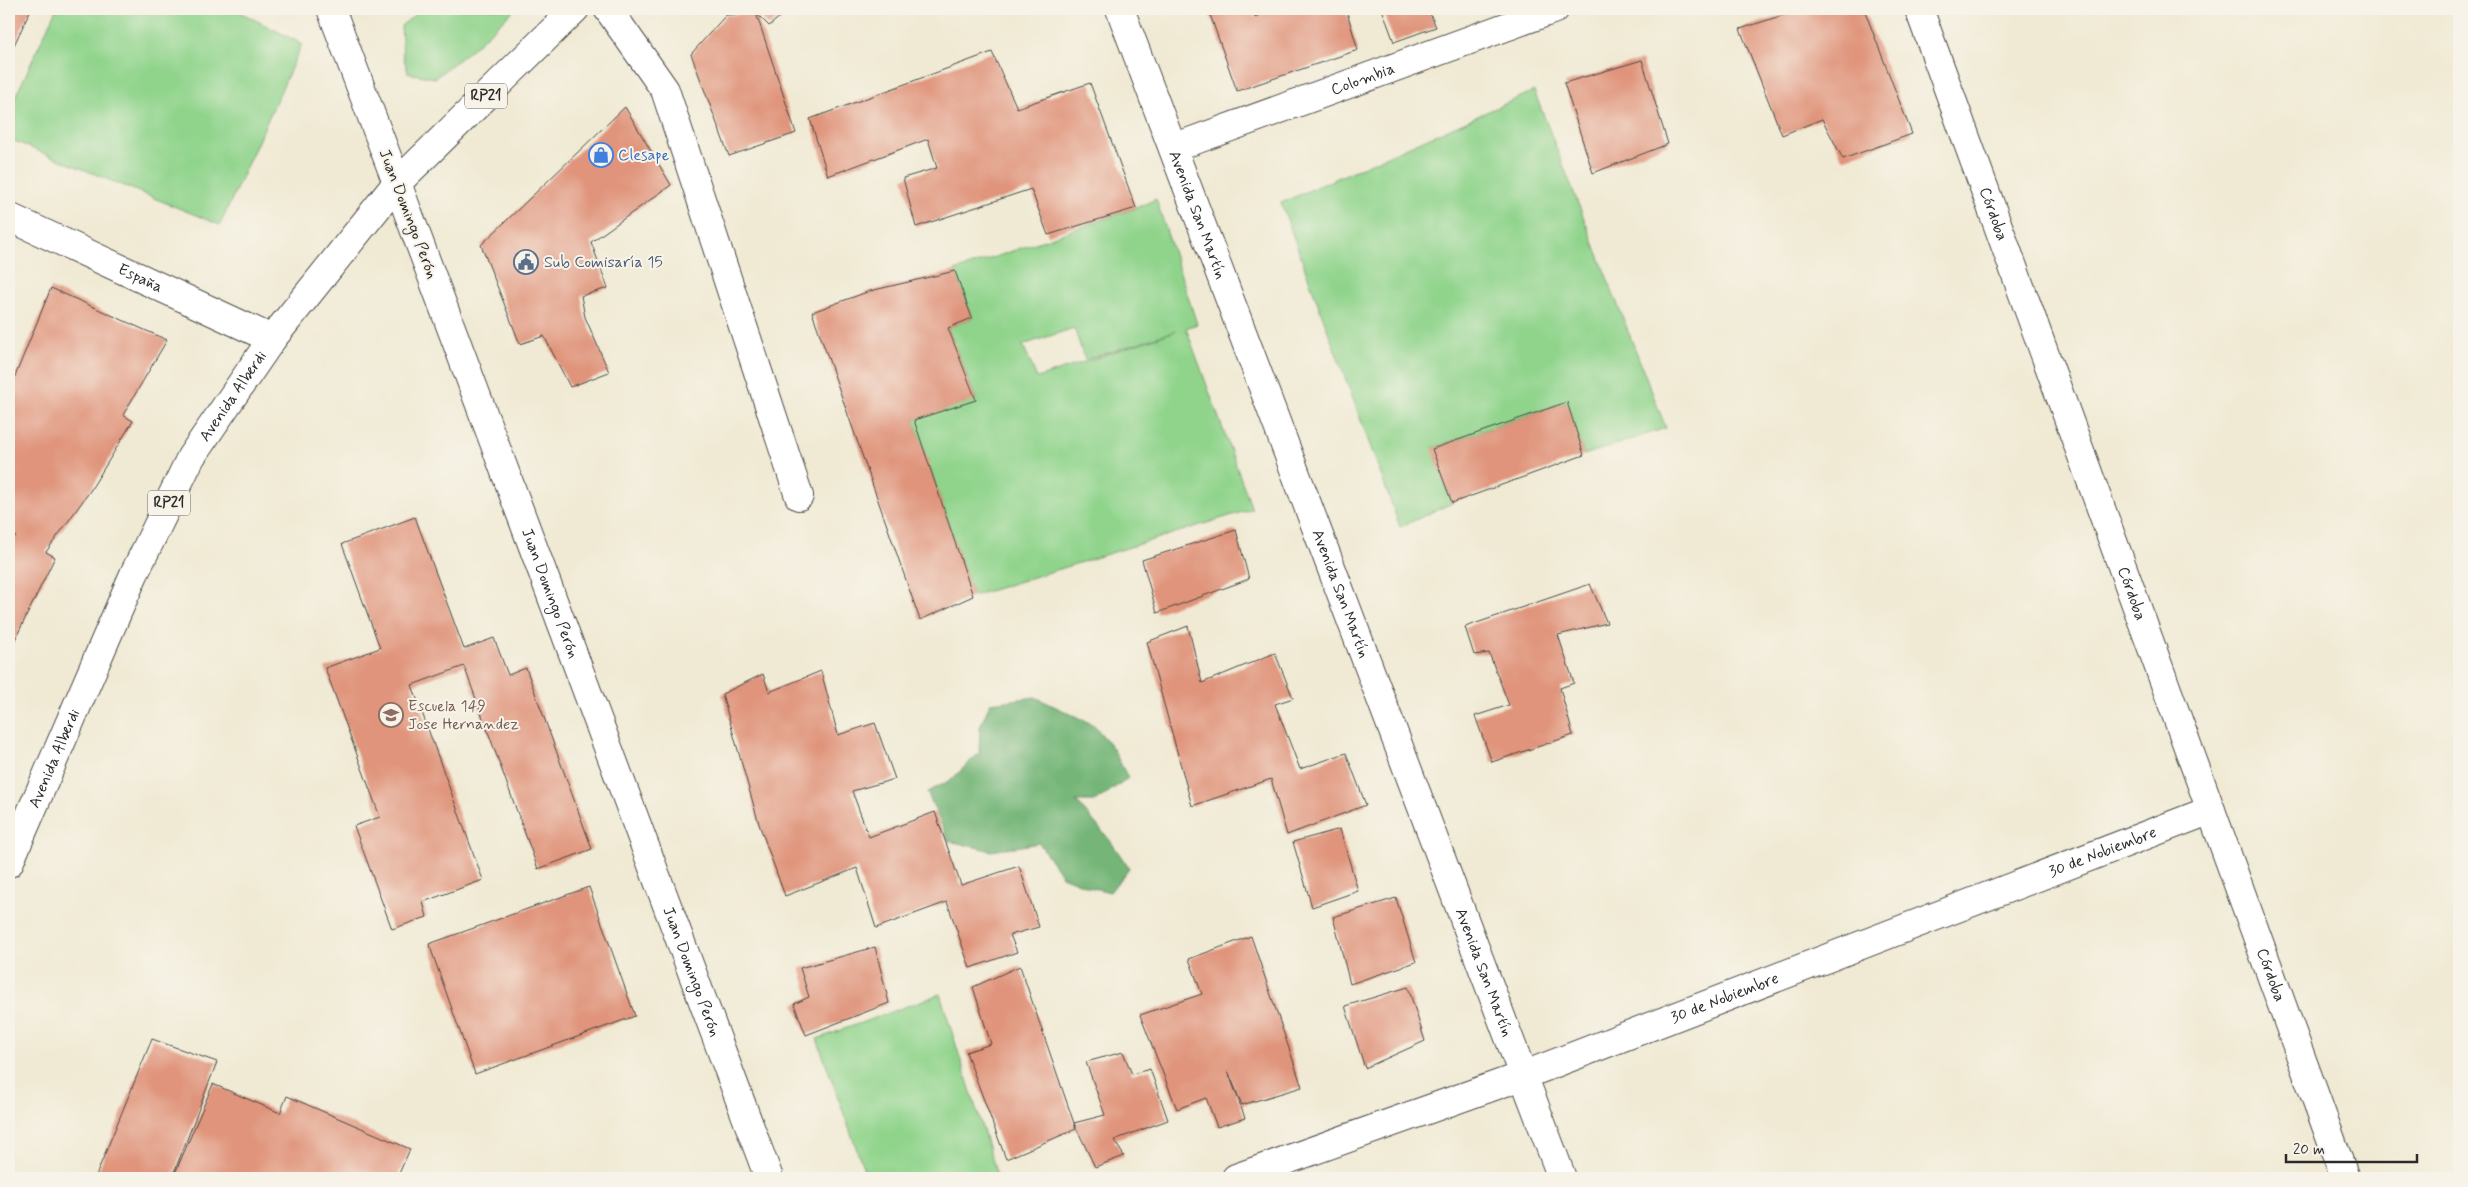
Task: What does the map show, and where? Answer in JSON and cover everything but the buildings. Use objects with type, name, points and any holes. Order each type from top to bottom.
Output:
[{"type":"street","name":"Avenida Alberdi","points":[[9,863],[134,574],[191,457],[272,339],[397,183],[575,9]]},
{"type":"street","points":[[608,9],[665,90],[799,496]]},
{"type":"street","name":"Avenida San Martín","points":[[1120,9],[1562,1178]]},
{"type":"street","name":"Colombia","points":[[1172,148],[1554,9]]},
{"type":"street","name":"Córdoba","points":[[1919,9],[2345,1178]]},
{"type":"street","name":"Juan Domingo Perón","points":[[336,11],[397,183],[768,1178]]},
{"type":"street","name":"España","points":[[9,217],[272,339]]},
{"type":"street","name":"30 de Nobiembre","points":[[1236,1178],[1522,1076],[2211,810]]},
{"type":"green space","points":[[56,9],[234,9],[302,44],[220,225],[9,139],[9,111]]},
{"type":"green space","points":[[422,9],[515,9],[473,48],[435,78],[408,73],[403,55],[401,26]]},
{"type":"green space","points":[[1534,91],[1666,428],[1584,455],[1566,402],[1433,448],[1452,503],[1400,527],[1281,203]]},
{"type":"green space","points":[[1156,199],[1197,324],[1186,328],[1252,509],[973,596],[914,420],[976,399],[948,328],[972,318],[955,271],[1136,208]],"holes":[[[1074,328],[1085,360],[1176,331],[1037,378],[1023,345]]]},
{"type":"green space","points":[[1035,697],[1094,725],[1112,747],[1128,778],[1096,801],[1076,801],[1109,839],[1129,868],[1110,892],[1089,887],[1062,876],[1039,843],[992,851],[949,841],[927,792],[951,780],[979,753],[980,727],[990,703]]},
{"type":"green space","points":[[940,994],[998,1178],[867,1178],[817,1039]]},
{"type":"place","name":"Clesape","points":[[601,155]]},
{"type":"place","name":"Sub Comisaría 15","points":[[526,262]]},
{"type":"place","name":"Escuela 149 Jose Hernandez","points":[[391,715]]}]
